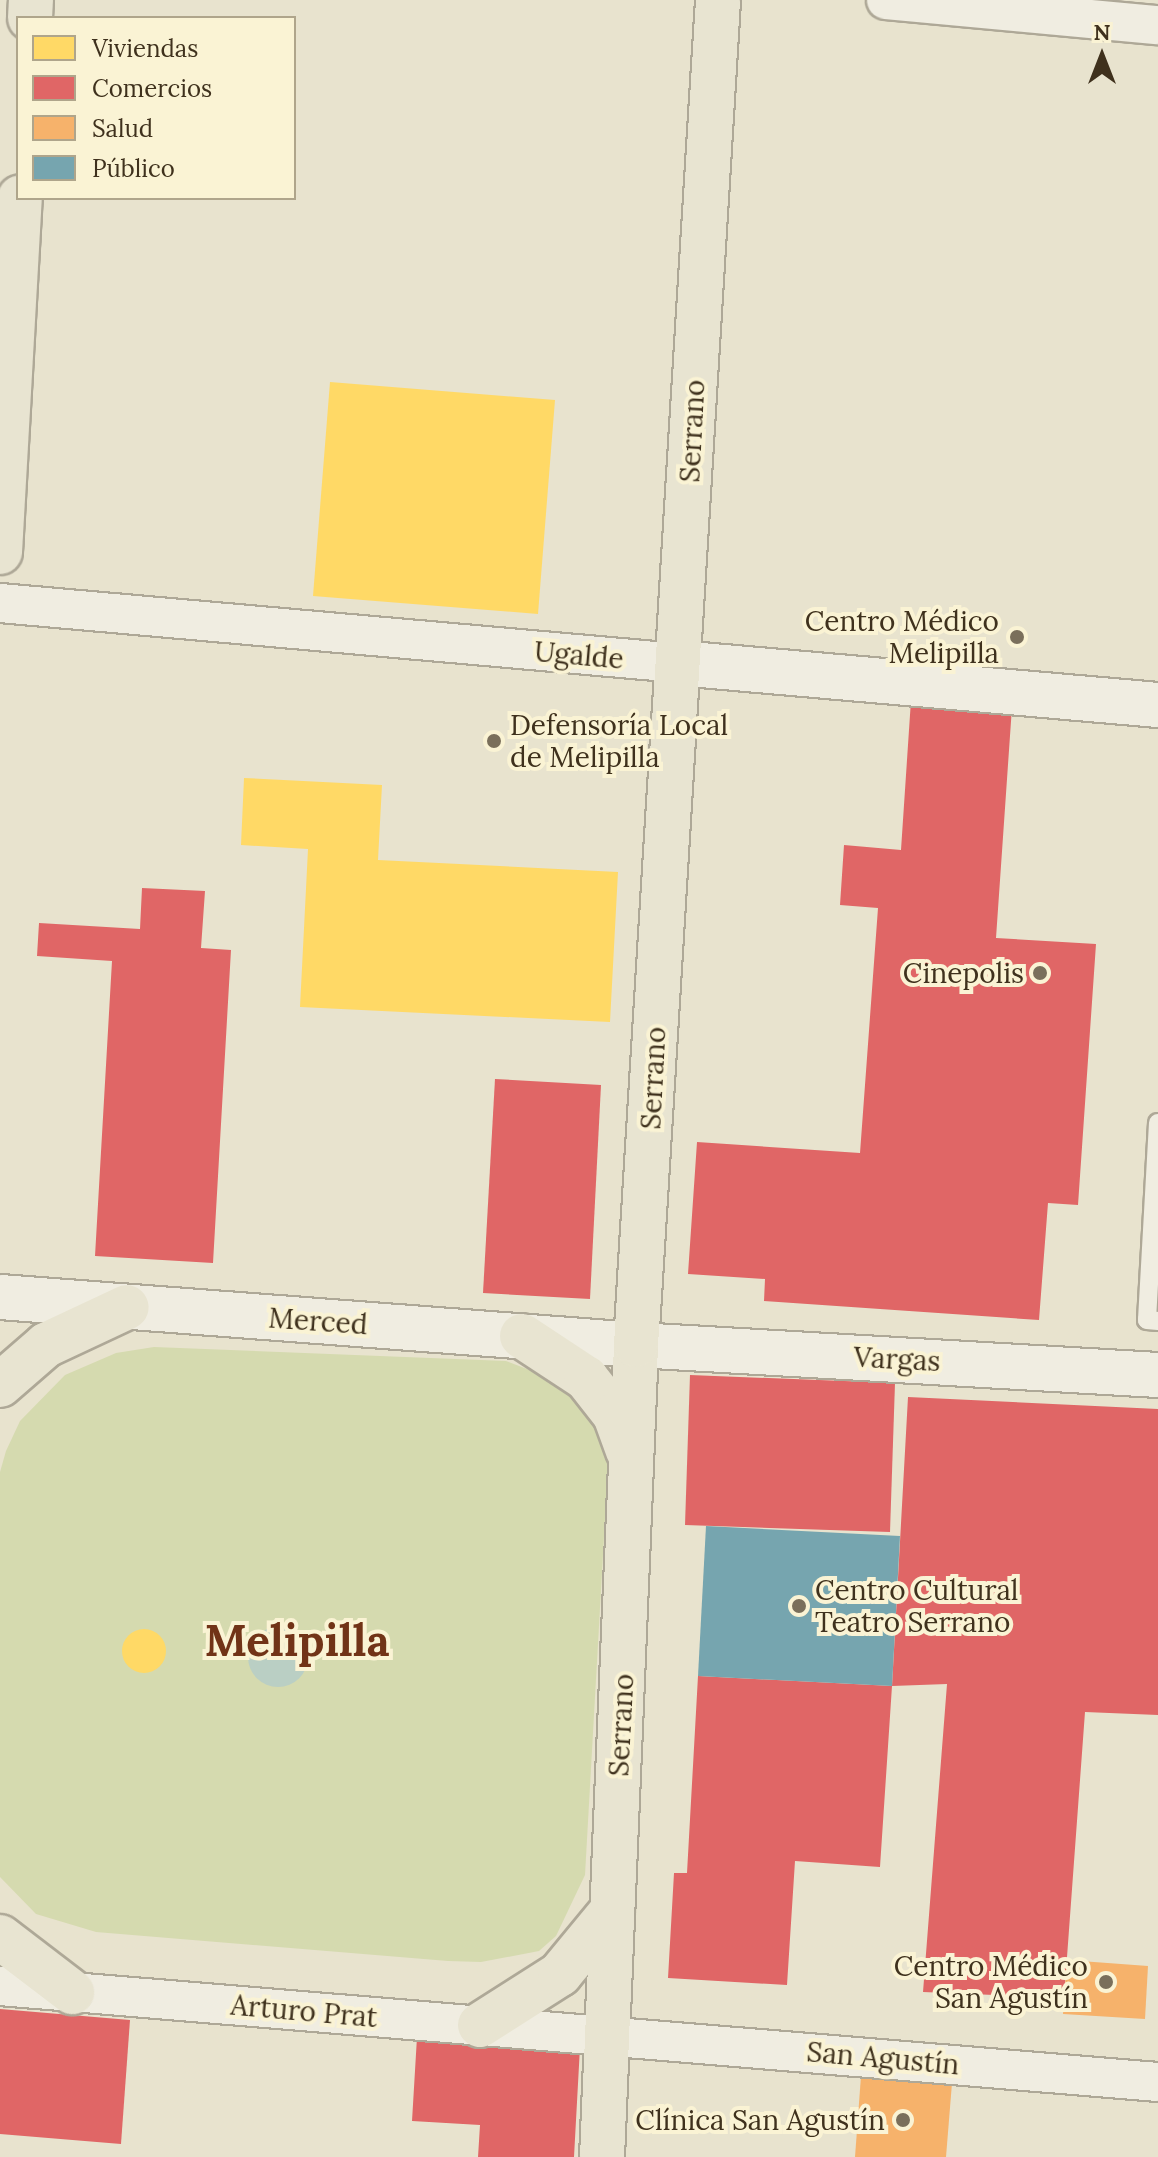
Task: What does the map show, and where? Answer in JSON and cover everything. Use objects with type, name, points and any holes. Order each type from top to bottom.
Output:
[{"type":"main road","name":"Serrano","points":[[602,2157],[636,1345],[718,0]]},
{"type":"main road","points":[[0,552],[20,200]]},
{"type":"main road","name":"Ugalde","points":[[678,663],[1158,705]]},
{"type":"main road","name":"Merced","points":[[0,1297],[636,1345]]},
{"type":"main road","points":[[0,1385],[46,1345],[127,1307]]},
{"type":"main road","points":[[522,1336],[566,1363],[602,1395],[623,1433],[632,1473]]},
{"type":"main road","name":"Vargas","points":[[636,1345],[1158,1375]]},
{"type":"main road","points":[[480,2025],[560,1974],[612,1911]]},
{"type":"main road","points":[[0,1937],[72,1992]]},
{"type":"street","points":[[886,0],[1158,25]]},
{"type":"street","name":"Ugalde","points":[[0,603],[678,663]]},
{"type":"street","name":"Arturo Prat","points":[[0,1986],[608,2035]]},
{"type":"street","name":"San Agustín","points":[[608,2035],[1158,2082]]},
{"type":"lane","points":[[1158,1123],[1147,1320],[1158,1321]]},
{"type":"green space","points":[[154,1347],[506,1361],[540,1374],[594,1410],[608,1466],[585,1875],[556,1936],[539,1951],[481,1962],[448,1961],[96,1932],[36,1914],[0,1877],[0,1472],[6,1451],[20,1421],[65,1375],[116,1353]]},
{"type":"shaded area","points":[[278,1627],[289,1629],[299,1636],[306,1646],[306,1668],[299,1678],[289,1685],[278,1687],[267,1685],[257,1678],[250,1668],[248,1657],[250,1646],[257,1636],[267,1629]]},
{"type":"building: Viviendas","points":[[330,382],[555,400],[538,614],[313,596]]},
{"type":"building: Viviendas","points":[[244,778],[382,785],[378,860],[618,872],[610,1022],[300,1007],[308,849],[241,845]]},
{"type":"building: Viviendas","points":[[144,1629],[160,1635],[166,1651],[160,1667],[144,1673],[128,1667],[122,1651],[128,1635]]},
{"type":"building: Comercios","points":[[911,700],[1012,707],[996,938],[1096,944],[1078,1205],[1048,1203],[1039,1320],[764,1301],[765,1279],[688,1274],[697,1142],[860,1153],[878,908],[840,905],[844,845],[901,850]]},
{"type":"building: Comercios","points":[[142,888],[205,891],[201,948],[231,950],[213,1263],[95,1256],[112,961],[37,956],[39,923],[140,929]]},
{"type":"building: Comercios","points":[[495,1079],[601,1085],[590,1299],[483,1293]]},
{"type":"building: Comercios","points":[[690,1375],[895,1383],[890,1532],[685,1525]]},
{"type":"building: Comercios","points":[[908,1397],[1158,1409],[1158,1715],[1085,1712],[1064,1998],[923,1992],[947,1684],[892,1686]]},
{"type":"building: Comercios","points":[[698,1676],[892,1686],[880,1867],[795,1861],[787,1985],[668,1978],[674,1873],[687,1873]]},
{"type":"building: Comercios","points":[[0,2009],[130,2020],[121,2144],[0,2134]]},
{"type":"building: Comercios","points":[[417,2037],[580,2047],[574,2157],[478,2157],[480,2125],[412,2121]]},
{"type":"building: Salud","name":"Centro Médico San Agustín","points":[[1067,1960],[1148,1966],[1145,2019],[1063,2014]]},
{"type":"building: Salud","name":"Clínica San Agustín","points":[[861,2076],[952,2083],[946,2157],[855,2157]]},
{"type":"building: Público","name":"Centro Cultural Teatro Serrano","points":[[706,1526],[900,1536],[892,1686],[698,1676]]},
{"type":"place","name":"Centro Médico Melipilla","points":[[1017,637]]},
{"type":"place","name":"Defensoría Local de Melipilla","points":[[494,741]]},
{"type":"place","name":"Cinepolis","points":[[1040,973]]},
{"type":"place","name":"Centro Cultural Teatro Serrano","points":[[799,1606]]},
{"type":"place","name":"Centro Médico San Agustín","points":[[1106,1982]]},
{"type":"place","name":"Clínica San Agustín","points":[[903,2120]]},
{"type":"district","name":"Melipilla","points":[[297,1640]]}]
